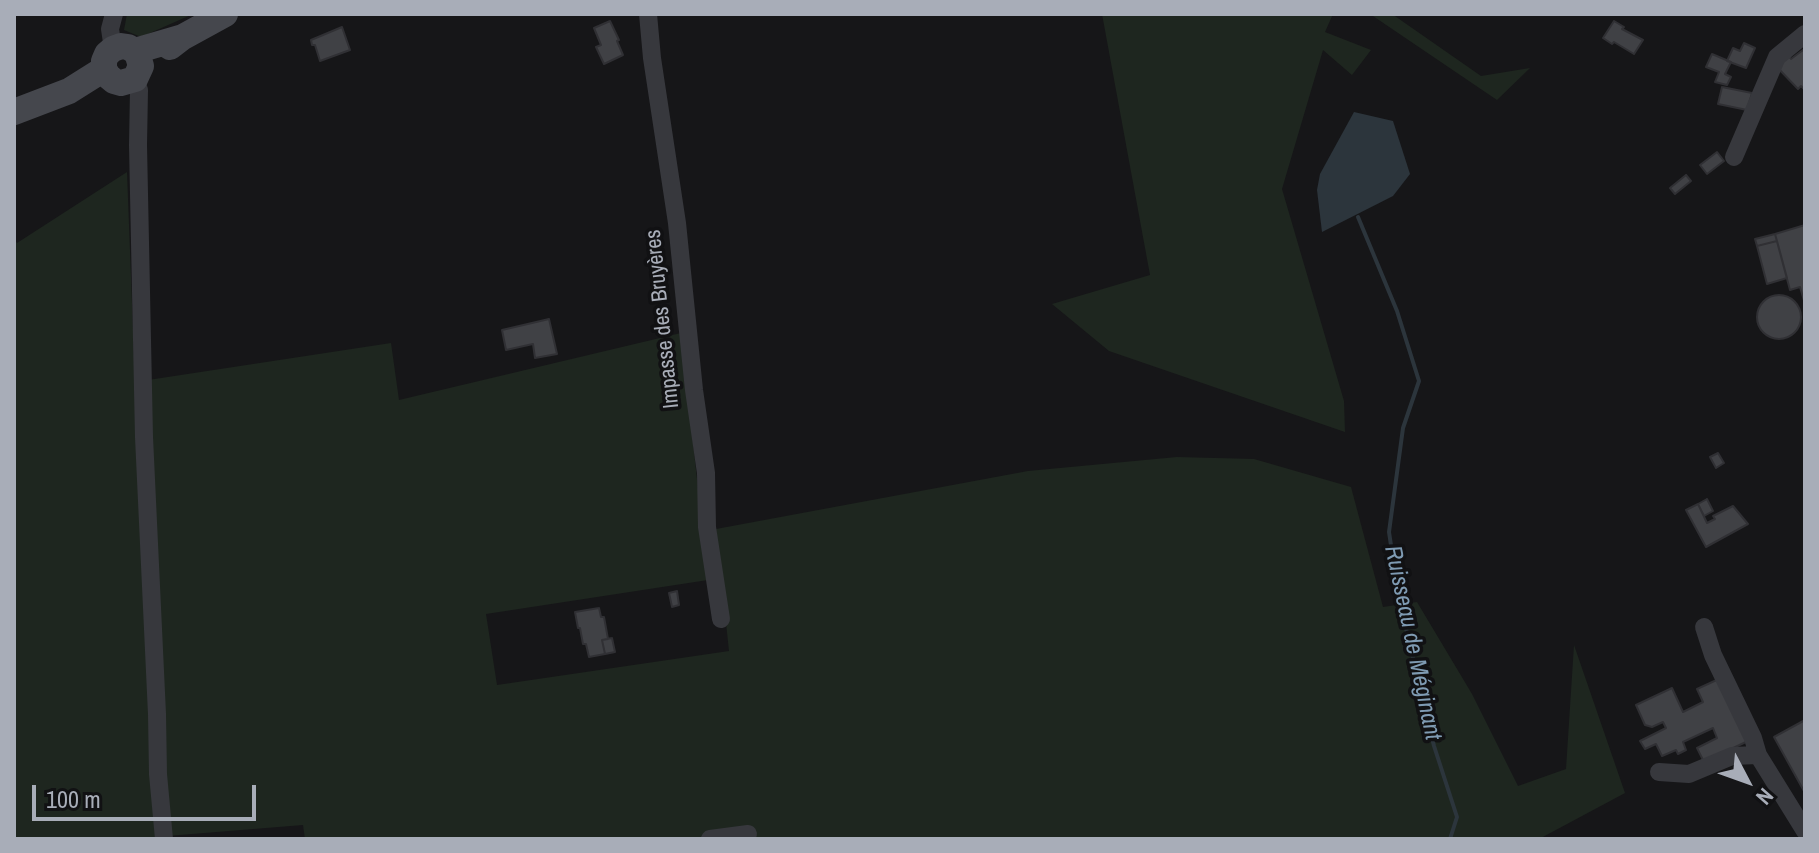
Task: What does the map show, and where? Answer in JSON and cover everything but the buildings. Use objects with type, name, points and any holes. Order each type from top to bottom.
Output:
[{"type":"main road","points":[[14,112],[124,66],[225,14]]},
{"type":"street","points":[[114,14],[110,29],[124,66],[139,90],[144,437],[158,774],[164,839]]},
{"type":"street","name":"Impasse des Bruyères","points":[[648,14],[677,223],[706,473],[707,527],[721,619]]},
{"type":"street","points":[[1734,157],[1777,57],[1805,34]]},
{"type":"street","points":[[1704,627],[1713,655],[1753,738],[1758,755],[1805,831]]},
{"type":"street","points":[[1659,772],[1689,774],[1732,756],[1758,755]]},
{"type":"street","points":[[710,839],[748,834]]},
{"type":"shaded area","points":[[127,14],[193,14],[141,37],[124,30]]},
{"type":"shaded area","points":[[1102,14],[1333,14],[1325,32],[1371,50],[1352,75],[1323,50],[1282,189],[1344,401],[1345,432],[1109,351],[1052,304],[1150,275]]},
{"type":"shaded area","points":[[1370,14],[1392,14],[1481,76],[1530,68],[1497,100]]},
{"type":"shaded area","points":[[1354,112],[1393,121],[1410,174],[1393,196],[1322,232],[1317,190],[1320,174]]},
{"type":"shaded area","points":[[127,172],[135,382],[391,343],[399,400],[681,333],[708,580],[486,614],[497,685],[729,651],[716,529],[1028,471],[1177,457],[1254,459],[1351,487],[1383,607],[1417,602],[1472,694],[1518,786],[1566,769],[1574,645],[1625,793],[1539,839],[305,839],[303,825],[154,839],[14,839],[14,239],[17,243]]},
{"type":"waterway","name":"Ruisseau de Méginant","points":[[1358,217],[1397,311],[1419,381],[1403,428],[1389,532],[1399,599],[1434,746],[1457,817],[1450,839]]}]
